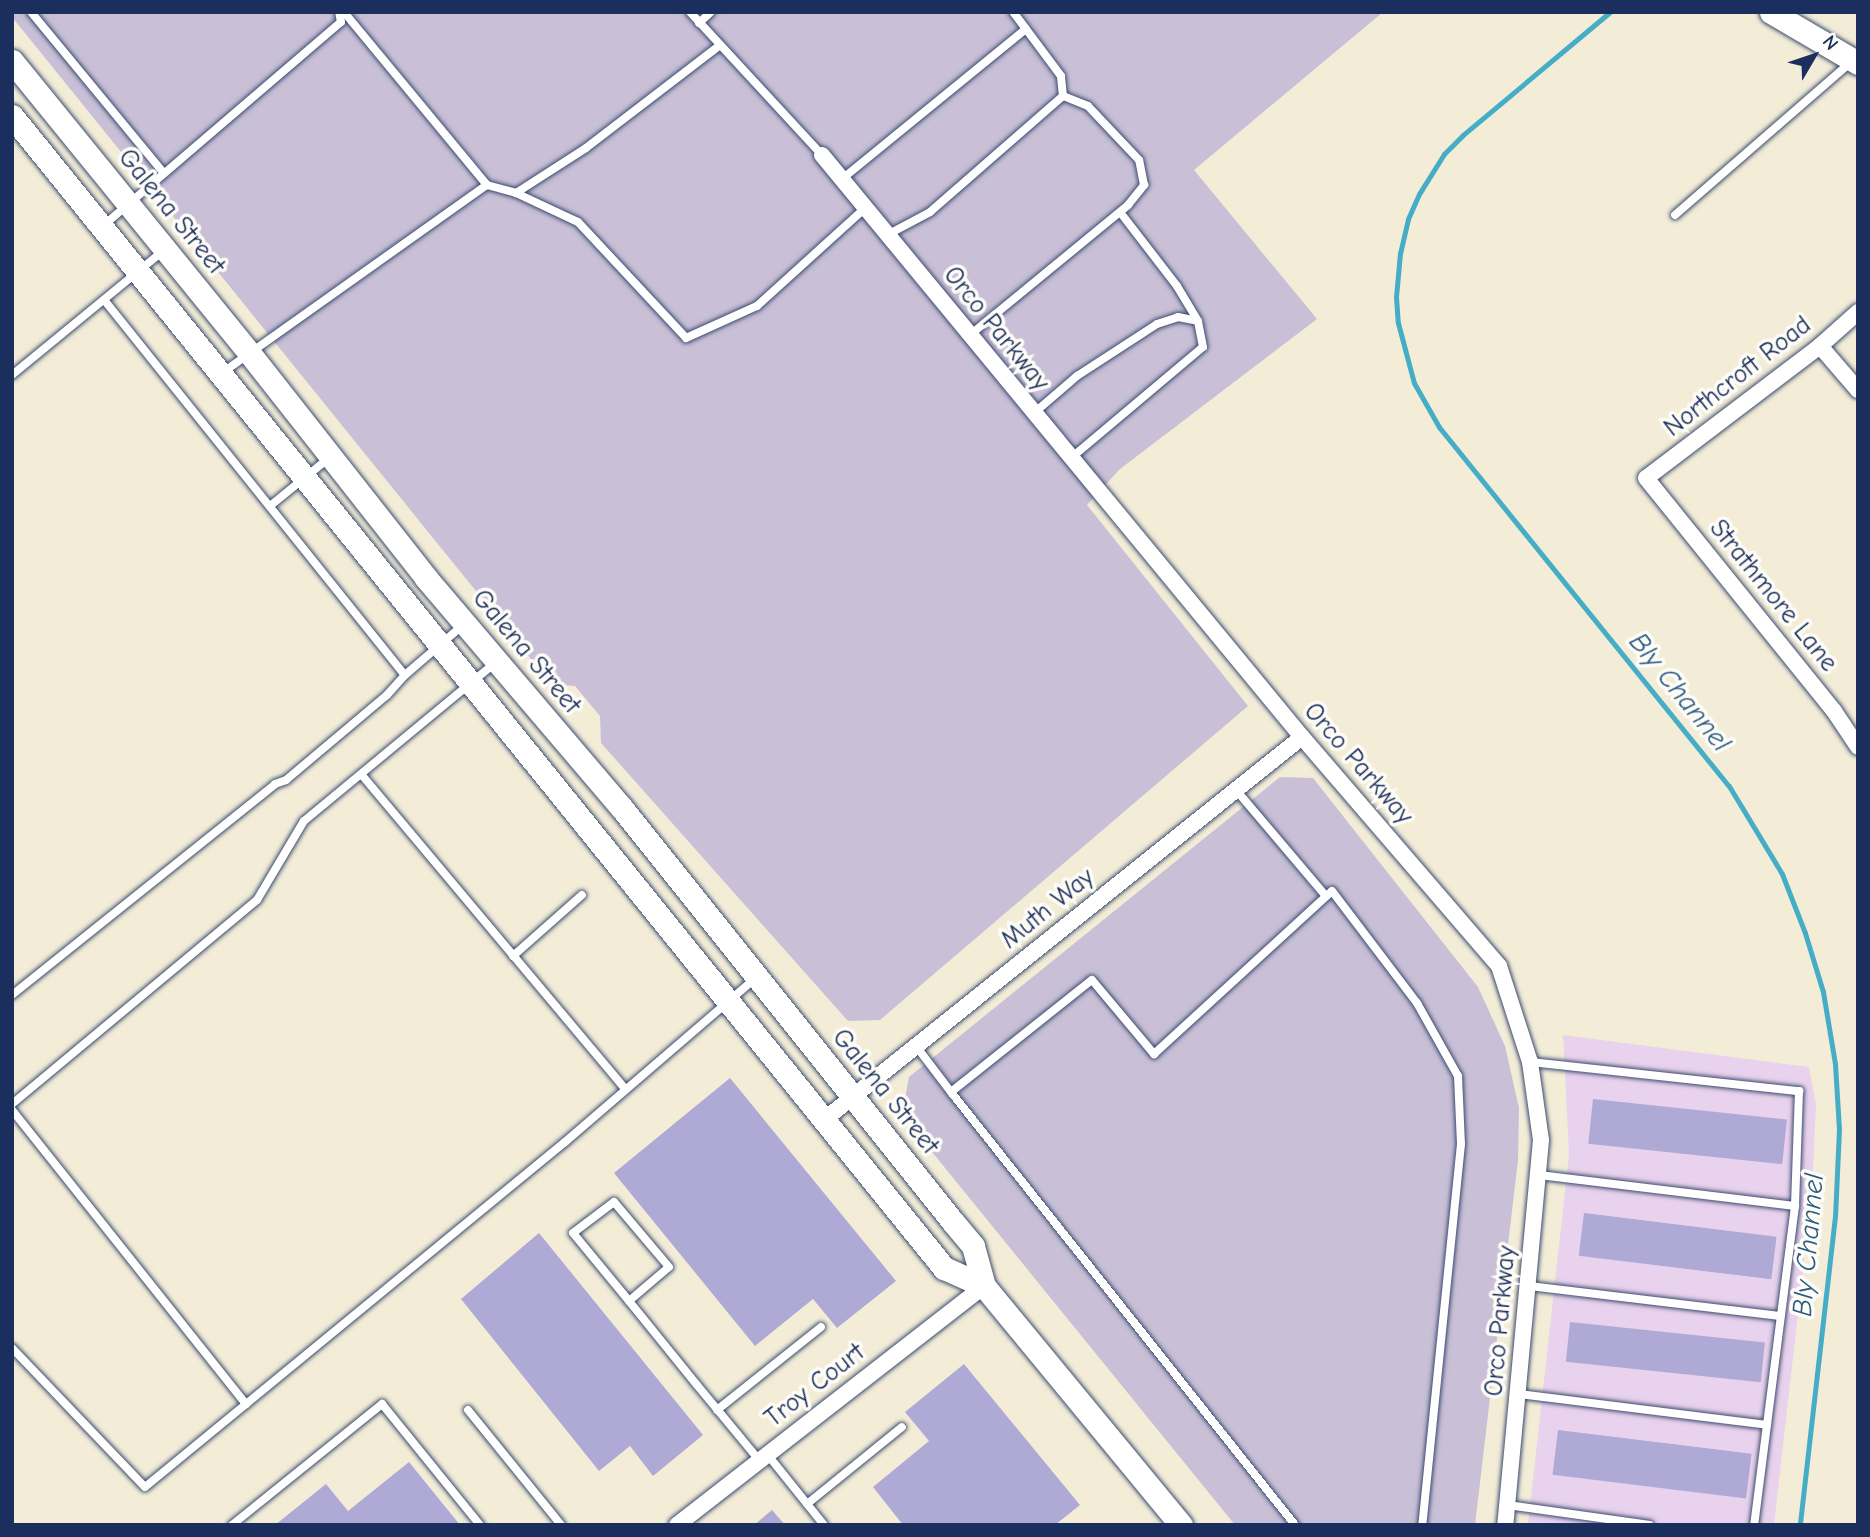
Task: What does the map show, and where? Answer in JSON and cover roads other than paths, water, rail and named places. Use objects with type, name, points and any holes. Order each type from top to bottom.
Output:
[{"type":"street","points":[[1771,12],[1855,62]]},
{"type":"street","name":"Galena Street","points":[[12,61],[166,249],[464,623],[621,807],[973,1246],[984,1286],[1181,1525]]},
{"type":"street","name":"Galena Street","points":[[12,116],[103,225],[303,478],[442,645],[944,1268],[984,1286]]},
{"type":"street","name":"Orco Parkway","points":[[822,155],[1302,737],[1499,966],[1530,1062],[1541,1140],[1505,1525]]},
{"type":"street","name":"Northcroft Road","points":[[1646,478],[1820,346],[1858,312]]},
{"type":"street","points":[[1820,346],[1858,390]]},
{"type":"street","name":"Strathmore Lane","points":[[1646,478],[1834,711],[1858,747]]},
{"type":"street","name":"Muth Way","points":[[825,1119],[1302,737]]},
{"type":"street","name":"Troy Court","points":[[677,1525],[984,1286]]},
{"type":"lane","points":[[31,12],[163,172]]},
{"type":"lane","points":[[103,225],[341,23],[342,12]]},
{"type":"lane","points":[[342,12],[487,185],[516,193],[579,222],[686,338],[757,306],[865,208]]},
{"type":"lane","points":[[690,12],[822,155]]},
{"type":"lane","points":[[699,23],[711,12]]},
{"type":"lane","points":[[1013,12],[1061,76],[1063,96]]},
{"type":"lane","points":[[842,179],[1026,29]]},
{"type":"lane","points":[[516,193],[586,148],[719,46]]},
{"type":"lane","points":[[1675,215],[1855,62]]},
{"type":"lane","points":[[970,335],[1120,212],[1144,185],[1139,160],[1087,106],[1063,96]]},
{"type":"lane","points":[[887,235],[930,212],[1063,96]]},
{"type":"lane","points":[[222,373],[487,185]]},
{"type":"lane","points":[[1071,458],[1203,347],[1198,321],[1177,286],[1120,212]]},
{"type":"lane","points":[[12,375],[166,249]]},
{"type":"lane","points":[[105,301],[405,675]]},
{"type":"lane","points":[[1034,413],[1077,376],[1157,324],[1178,317],[1198,321]]},
{"type":"lane","points":[[270,506],[331,456]]},
{"type":"lane","points":[[12,995],[275,784],[286,780],[387,695],[405,675],[464,623]]},
{"type":"lane","points":[[12,1104],[257,900],[304,821],[497,661]]},
{"type":"lane","points":[[361,775],[625,1089]]},
{"type":"lane","points":[[1236,790],[1326,897]]},
{"type":"lane","points":[[951,1093],[1092,980],[1154,1054],[1332,891],[1417,1003],[1458,1076],[1461,1144],[1422,1525]]},
{"type":"lane","points":[[513,956],[582,895]]},
{"type":"lane","points":[[12,1349],[145,1487],[565,1142],[757,977]]},
{"type":"lane","points":[[916,1046],[1295,1525]]},
{"type":"lane","points":[[1530,1062],[1799,1091],[1795,1206],[1754,1525]]},
{"type":"lane","points":[[12,1110],[246,1404]]},
{"type":"lane","points":[[1539,1175],[1795,1206]]},
{"type":"lane","points":[[629,1301],[669,1267],[614,1202],[573,1233],[718,1410],[824,1525]]},
{"type":"lane","points":[[1529,1286],[1780,1315]]},
{"type":"lane","points":[[718,1410],[821,1327]]},
{"type":"lane","points":[[1519,1394],[1767,1425]]},
{"type":"lane","points":[[232,1525],[382,1404],[480,1525]]},
{"type":"lane","points":[[468,1410],[561,1525]]},
{"type":"lane","points":[[807,1504],[902,1427]]},
{"type":"lane","points":[[1508,1505],[1650,1525]]},
{"type":"waterway","name":"Bly Channel","points":[[1610,12],[1444,154],[1419,194],[1408,219],[1400,253],[1396,297],[1398,323],[1414,383],[1439,427],[1729,786],[1782,874],[1805,933],[1823,992],[1835,1064],[1839,1129],[1835,1216],[1800,1525]]}]
